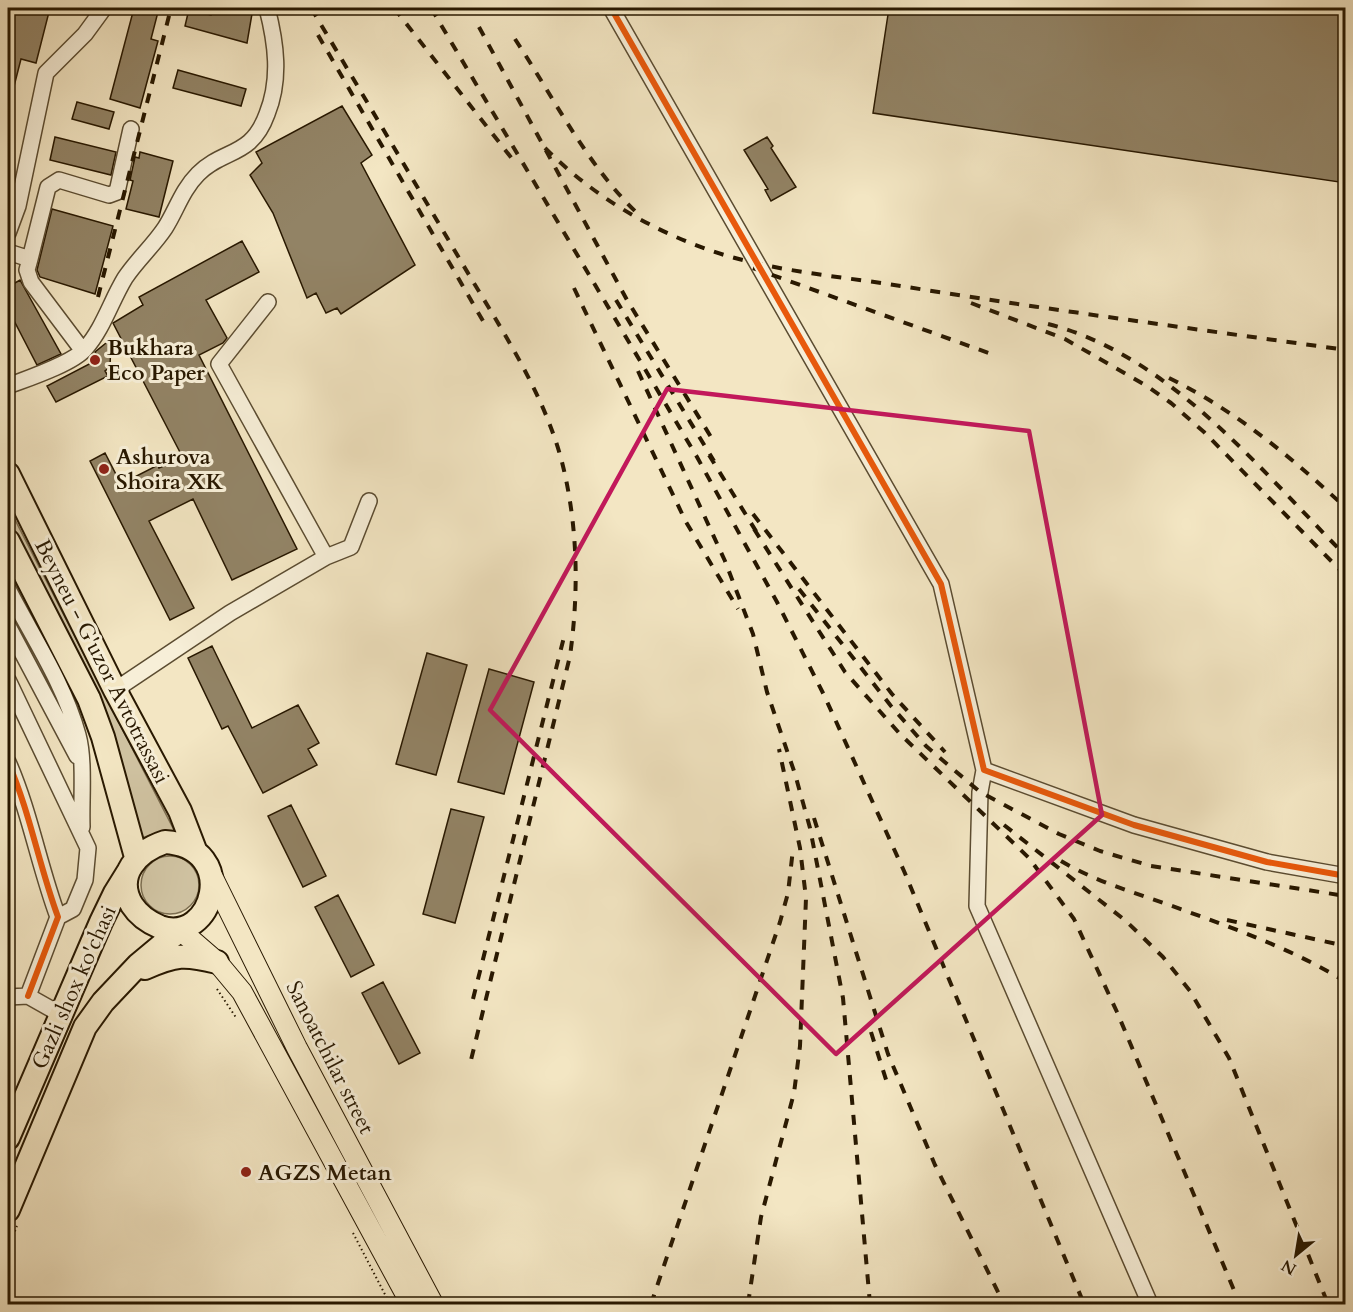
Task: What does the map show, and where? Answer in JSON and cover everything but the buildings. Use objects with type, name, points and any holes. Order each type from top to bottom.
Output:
[{"type":"highway","name":"Beyneu - G'uzor Avtotrassasi","points":[[8,474],[115,690],[180,811],[195,850]]},
{"type":"highway","points":[[8,541],[89,699],[104,737],[132,865],[127,886],[130,902],[139,915],[160,927],[180,930],[189,928],[207,907],[212,892],[212,876],[206,861],[195,850],[180,843],[165,842],[149,847],[132,865]]},
{"type":"highway","points":[[14,630],[56,636]]},
{"type":"highway","name":"Gazli shox ko'chasi","points":[[8,1138],[114,893],[132,865]]},
{"type":"highway","name":"Gazli shox ko'chasi","points":[[12,1218],[85,1027],[103,1002],[125,978],[180,930]]},
{"type":"highway","points":[[125,978],[163,960],[188,955],[214,971]]},
{"type":"main road","name":"Sanoatchilar street","points":[[212,876],[297,1048],[433,1305]]},
{"type":"main road","points":[[180,930],[214,971],[242,992],[411,1305]]},
{"type":"street","points":[[8,233],[18,206],[46,73],[85,34],[103,8]]},
{"type":"street","points":[[8,386],[41,374],[83,351],[125,278],[165,227],[198,173],[217,160],[240,152],[254,139],[267,116],[275,86],[275,41],[267,8]]},
{"type":"street","points":[[611,8],[941,584],[984,770],[980,792],[977,906],[1150,1305]]},
{"type":"street","points":[[83,351],[31,282],[27,270],[48,187],[59,180],[109,195],[117,192],[131,129]]},
{"type":"street","points":[[8,252],[30,259]]},
{"type":"street","points":[[268,302],[219,364],[326,557]]},
{"type":"street","points":[[115,690],[220,619],[326,557],[351,548],[369,501]]},
{"type":"street","points":[[8,590],[14,630],[70,711],[79,737],[83,835]]},
{"type":"street","points":[[8,680],[88,848],[86,880],[73,909],[58,917]]},
{"type":"street","points":[[9,769],[58,917],[28,996]]},
{"type":"street","points":[[984,770],[1134,825],[1267,862],[1346,876]]},
{"type":"street","points":[[8,997],[28,996],[60,1014]]},
{"type":"path","points":[[214,971],[240,1023]]},
{"type":"path","points":[[8,1248],[12,1218]]},
{"type":"path","points":[[349,1224],[390,1305]]},
{"type":"highlighted area","points":[[667,389],[1029,431],[1102,815],[836,1054],[490,710]]},
{"type":"shaded area","points":[[8,506],[175,832],[159,832],[142,838],[107,717],[8,524]]},
{"type":"shaded area","points":[[170,856],[181,858],[194,869],[199,885],[197,896],[186,909],[170,914],[159,912],[146,901],[141,885],[143,874],[154,861]]},
{"type":"railway","points":[[98,297],[171,8]]},
{"type":"railway","points":[[311,8],[532,384],[554,435],[562,462],[571,510],[576,583],[570,656],[471,1060]]},
{"type":"railway","points":[[394,8],[513,160]]},
{"type":"railway","points":[[431,8],[697,457],[777,602],[824,695],[904,871],[1084,1304]]},
{"type":"railway","points":[[479,27],[627,300],[711,437]]},
{"type":"railway","points":[[318,35],[483,321]]},
{"type":"railway","points":[[515,39],[586,151],[618,193],[636,212]]},
{"type":"railway","points":[[545,148],[582,181],[642,220],[709,250],[755,263],[1068,311],[1346,350]]},
{"type":"railway","points":[[753,268],[997,356]]},
{"type":"railway","points":[[574,288],[686,522],[738,609]]},
{"type":"railway","points":[[616,300],[714,461]]},
{"type":"railway","points":[[971,303],[1065,339],[1147,386],[1171,403],[1204,432],[1346,576]]},
{"type":"railway","points":[[1048,324],[1092,339],[1134,361],[1173,388],[1246,453],[1346,556]]},
{"type":"railway","points":[[638,371],[725,561],[753,634],[767,692],[795,774],[810,828],[843,998],[870,1304]]},
{"type":"railway","points":[[1169,378],[1217,405],[1262,436],[1346,508]]},
{"type":"railway","points":[[709,455],[759,536]]},
{"type":"railway","points":[[753,514],[892,694],[945,752]]},
{"type":"railway","points":[[754,529],[845,672],[900,734],[1029,858],[1074,919],[1117,1012],[1239,1302]]},
{"type":"railway","points":[[799,589],[891,706],[926,746],[980,792],[1059,834],[1100,851],[1151,866],[1346,896]]},
{"type":"railway","points":[[473,999],[565,633]]},
{"type":"railway","points":[[748,1304],[761,1217],[794,1093],[800,1046],[806,898],[800,848],[779,749]]},
{"type":"railway","points":[[814,818],[888,1054],[935,1165],[1004,1304]]},
{"type":"railway","points":[[1004,825],[1126,921],[1163,957],[1190,991],[1229,1058],[1328,1304]]},
{"type":"railway","points":[[651,1304],[780,922],[788,893],[793,849]]},
{"type":"railway","points":[[1061,861],[1106,883],[1268,942],[1346,982]]},
{"type":"railway","points":[[1227,920],[1346,946]]},
{"type":"railway","points":[[871,1032],[888,1086]]},
{"type":"cycle path","points":[[611,8],[941,584],[984,770],[1134,825],[1267,862],[1346,876]]},
{"type":"cycle path","points":[[8,762],[58,917],[28,996]]},
{"type":"place","name":"Bukhara Eco Paper","points":[[95,360]]},
{"type":"place","name":"Ashurova Shoira XK","points":[[104,469]]},
{"type":"place","name":"AGZS Metan","points":[[246,1172]]}]
